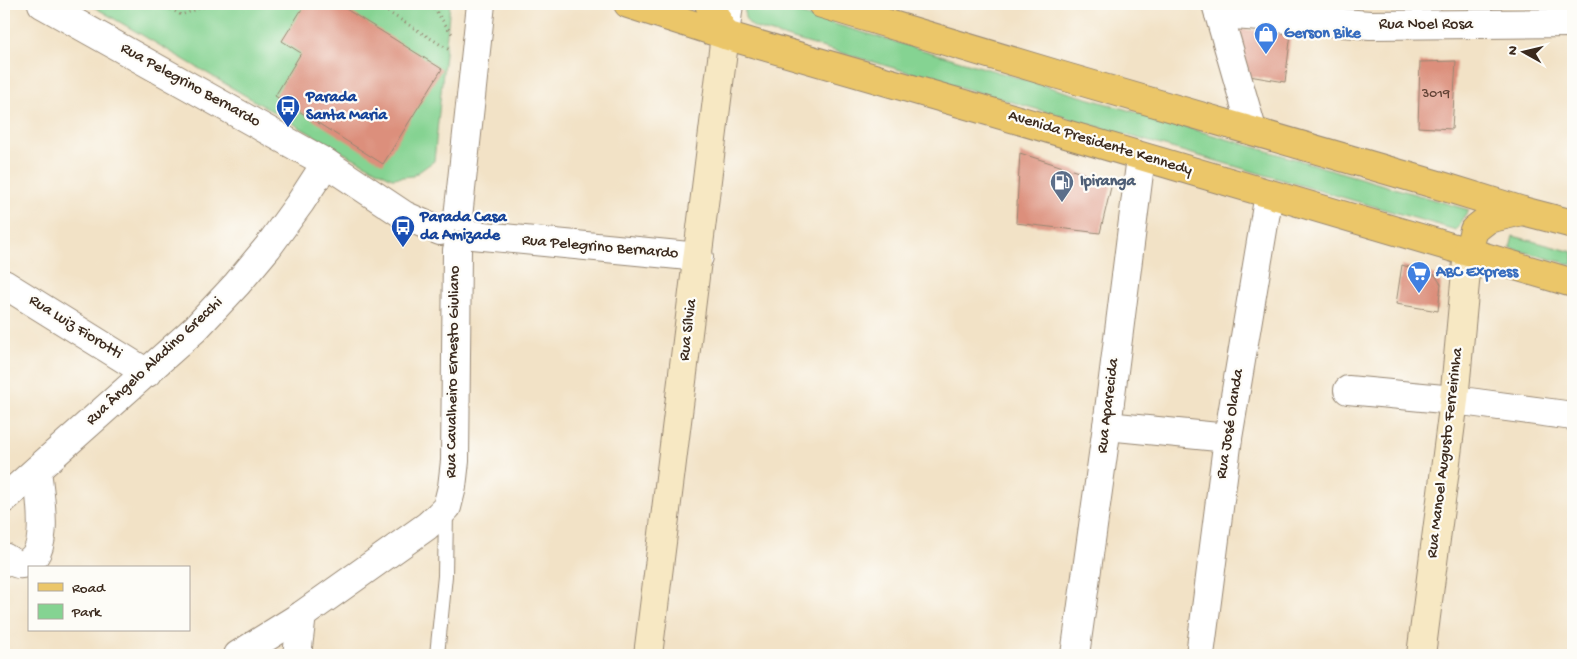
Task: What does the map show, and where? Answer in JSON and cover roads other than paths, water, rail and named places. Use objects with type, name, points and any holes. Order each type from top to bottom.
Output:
[{"type":"main road","name":"Avenida Presidente Kennedy","points":[[628,4],[725,35],[1573,283]]},
{"type":"main road","points":[[709,4],[725,35]]},
{"type":"main road","points":[[822,4],[1523,211],[1573,224]]},
{"type":"main road","name":"Rua Sílvia","points":[[648,655],[725,35]]},
{"type":"main road","points":[[1468,251],[1474,230],[1488,219],[1523,211]]},
{"type":"main road","name":"Rua Manoel Augusto Ferreirinha","points":[[1421,655],[1454,400],[1468,251]]},
{"type":"street","name":"Rua Pelegrino Bernardo","points":[[42,4],[326,162],[404,214],[457,233],[698,257]]},
{"type":"street","name":"Rua Cavalheiro Ernesto Giuliano","points":[[238,655],[302,615],[427,526],[446,506],[452,487],[455,461],[457,233],[481,4]]},
{"type":"street","name":"Rua Sílvia","points":[[725,35],[729,4]]},
{"type":"street","points":[[1217,9],[1252,130]]},
{"type":"street","name":"Rua Noel Rosa","points":[[1217,9],[1370,25],[1573,23]]},
{"type":"street","name":"Rua Aparecida","points":[[1075,655],[1107,426],[1141,157]]},
{"type":"street","name":"Rua Ângelo Aladino Grecchi","points":[[4,499],[195,329],[268,248],[326,162]]},
{"type":"street","name":"Rua José Olanda","points":[[1200,654],[1228,438],[1269,194]]},
{"type":"street","name":"Rua Luiz Fiorotti","points":[[4,284],[147,373]]},
{"type":"street","points":[[1348,390],[1454,400],[1573,416]]},
{"type":"street","points":[[1107,426],[1228,438]]},
{"type":"street","points":[[4,557],[22,564],[36,556],[42,536],[37,470]]},
{"type":"street","points":[[297,655],[302,615]]},
{"type":"lane","points":[[437,655],[444,576],[446,506]]},
{"type":"place","name":"Gerson Bike","points":[[1266,55]]},
{"type":"place","name":"Parada Santa Maria","points":[[288,128]]},
{"type":"place","name":"Ipiranga","points":[[1062,203]]},
{"type":"place","name":"Parada Casa da Amizade","points":[[403,248]]},
{"type":"place","name":"ABC Express","points":[[1419,294]]}]
